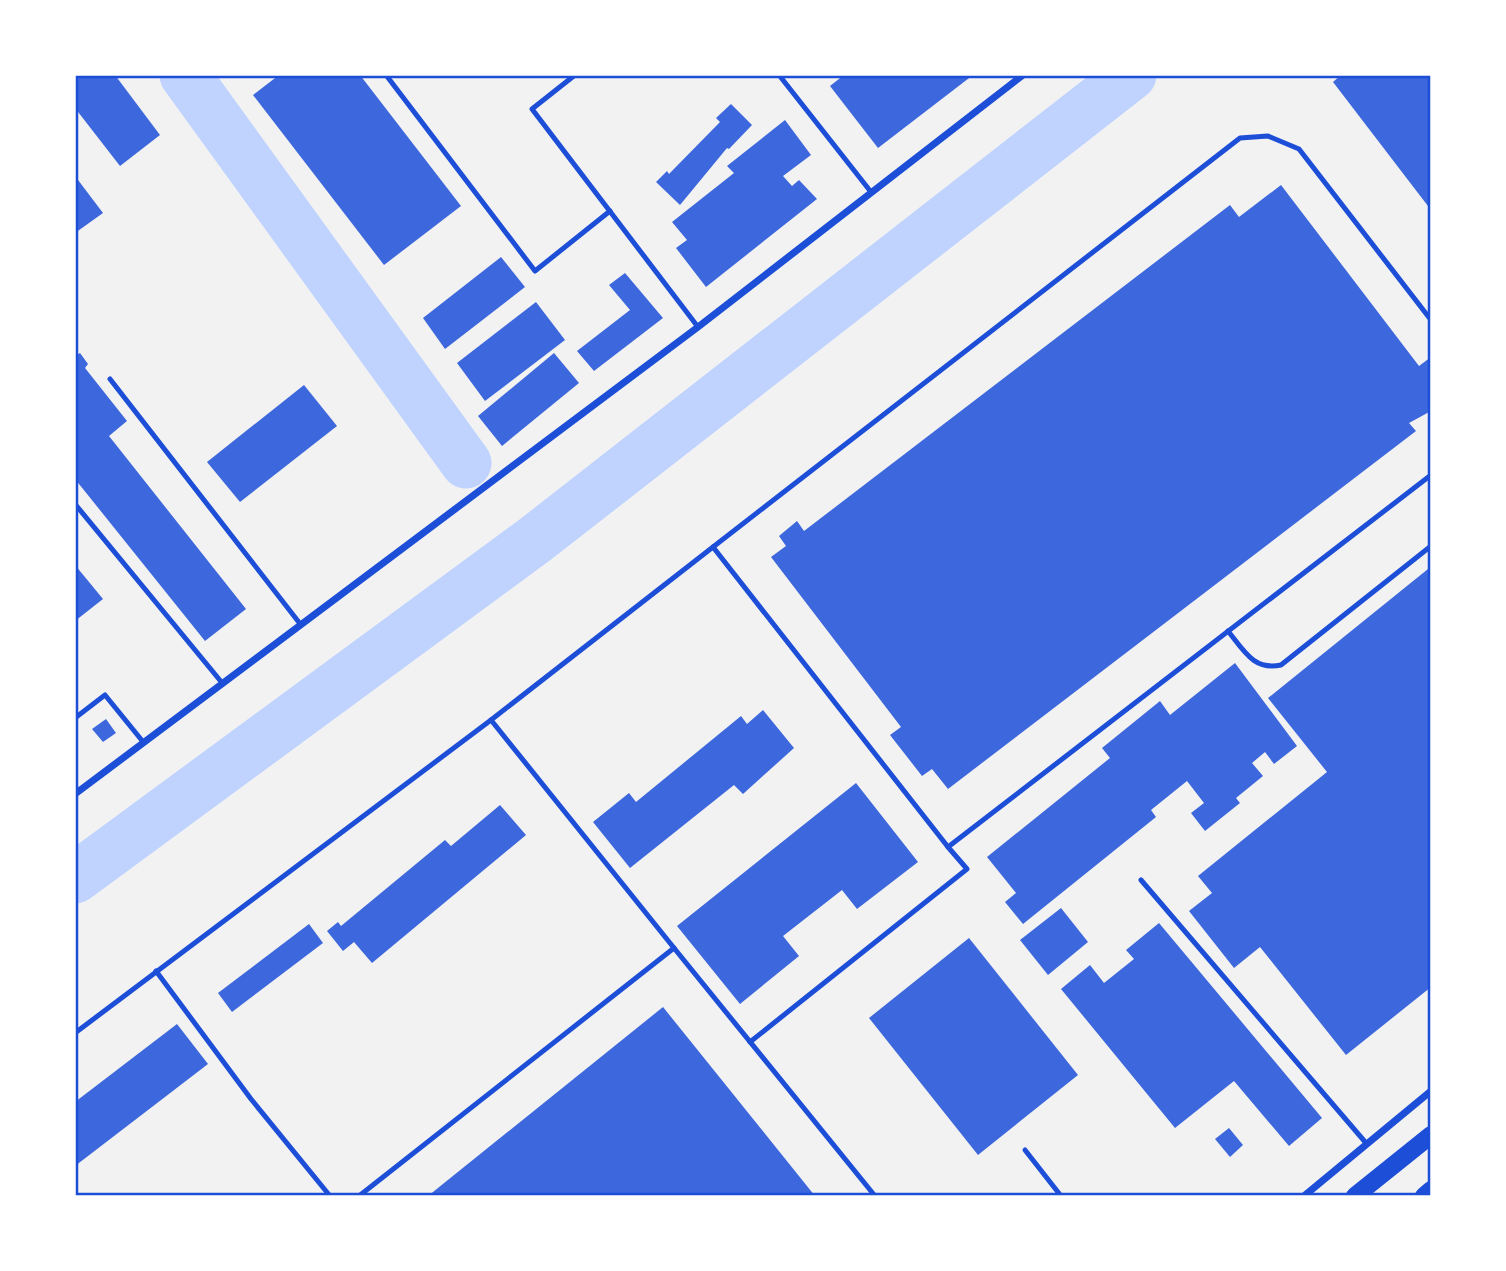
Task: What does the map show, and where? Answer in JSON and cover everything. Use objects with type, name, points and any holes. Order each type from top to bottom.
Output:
[{"type":"main road","points":[[1355,1196],[1431,1135]]},
{"type":"main road","points":[[1424,1196],[1431,1190]]},
{"type":"street","points":[[75,794],[698,327],[1023,75]]},
{"type":"street","points":[[1304,1196],[1431,1091]]},
{"type":"lane","points":[[386,75],[536,271],[610,211]]},
{"type":"lane","points":[[575,75],[532,109],[698,327]]},
{"type":"lane","points":[[779,75],[871,192]]},
{"type":"lane","points":[[75,1033],[491,720],[1240,138],[1268,136],[1299,149],[1431,320]]},
{"type":"lane","points":[[110,379],[301,625]]},
{"type":"lane","points":[[948,847],[1431,475]]},
{"type":"lane","points":[[75,504],[223,684]]},
{"type":"lane","points":[[1228,631],[1251,661],[1266,668],[1281,665],[1431,546]]},
{"type":"lane","points":[[713,547],[967,869],[750,1042]]},
{"type":"lane","points":[[76,716],[106,695],[144,743]]},
{"type":"lane","points":[[491,720],[875,1196]]},
{"type":"lane","points":[[1141,880],[1366,1143]]},
{"type":"lane","points":[[359,1196],[674,948]]},
{"type":"lane","points":[[156,971],[251,1099],[330,1196]]},
{"type":"lane","points":[[1025,1150],[1060,1196]]},
{"type":"building","points":[[75,75],[115,75],[160,135],[120,166],[75,108]]},
{"type":"building","points":[[279,75],[360,75],[461,206],[384,265],[253,95]]},
{"type":"building","points":[[844,75],[973,75],[878,148],[830,86]]},
{"type":"building","points":[[1341,75],[1431,75],[1431,210],[1333,82]]},
{"type":"building","points":[[731,104],[752,125],[727,148],[680,205],[656,182],[667,171],[669,174],[720,122],[716,118]]},
{"type":"building","points":[[785,120],[811,155],[783,176],[792,186],[799,180],[817,199],[706,287],[676,248],[687,240],[672,222],[734,173],[727,166]]},
{"type":"building","points":[[75,176],[103,213],[75,233]]},
{"type":"building","points":[[1281,185],[1419,366],[1431,357],[1431,411],[1409,423],[1416,431],[948,789],[932,769],[922,776],[890,735],[901,727],[771,557],[786,546],[779,536],[797,521],[804,531],[1230,205],[1239,217]]},
{"type":"building","points":[[501,257],[525,287],[445,349],[423,318]]},
{"type":"building","points":[[625,273],[663,318],[594,371],[577,351],[630,310],[609,285]]},
{"type":"building","points":[[536,302],[565,340],[485,401],[457,363]]},
{"type":"building","points":[[80,353],[88,364],[85,368],[127,421],[109,436],[246,609],[205,641],[75,479],[75,356]]},
{"type":"building","points":[[554,353],[579,383],[502,446],[478,416]]},
{"type":"building","points":[[304,385],[337,426],[240,502],[207,462]]},
{"type":"building","points":[[75,565],[103,599],[75,621]]},
{"type":"building","points":[[1428,569],[1431,572],[1431,987],[1346,1055],[1260,947],[1234,968],[1189,911],[1212,893],[1198,876],[1327,772],[1268,698]]},
{"type":"building","points":[[1235,663],[1297,746],[1274,764],[1265,752],[1252,763],[1263,776],[1236,798],[1240,803],[1205,831],[1191,813],[1204,803],[1187,781],[1151,810],[1156,817],[1023,924],[1005,902],[1016,893],[987,857],[1110,758],[1102,748],[1160,701],[1170,715]]},
{"type":"building","points":[[763,710],[794,748],[743,794],[734,785],[630,868],[593,822],[629,793],[636,802],[741,716],[747,724]]},
{"type":"building","points":[[106,719],[116,733],[103,742],[92,729]]},
{"type":"building","points":[[856,783],[918,862],[857,909],[842,890],[783,936],[799,956],[740,1004],[677,926]]},
{"type":"building","points":[[500,805],[526,835],[372,963],[354,942],[343,951],[327,931],[338,922],[341,926],[445,840],[451,846]]},
{"type":"building","points":[[1061,908],[1088,942],[1048,975],[1020,940]]},
{"type":"building","points":[[1159,923],[1322,1118],[1289,1146],[1234,1081],[1175,1128],[1061,989],[1090,965],[1104,983],[1134,959],[1126,950]]},
{"type":"building","points":[[309,924],[323,943],[232,1012],[218,993]]},
{"type":"building","points":[[969,938],[1078,1075],[978,1155],[869,1018]]},
{"type":"building","points":[[663,1007],[815,1196],[428,1196]]},
{"type":"building","points":[[177,1024],[208,1064],[75,1166],[75,1102]]},
{"type":"building","points":[[1229,1128],[1243,1145],[1230,1157],[1215,1139]]},
{"type":"waterway","points":[[185,75],[466,463]]},
{"type":"waterway","points":[[75,878],[536,539],[1131,75]]}]
